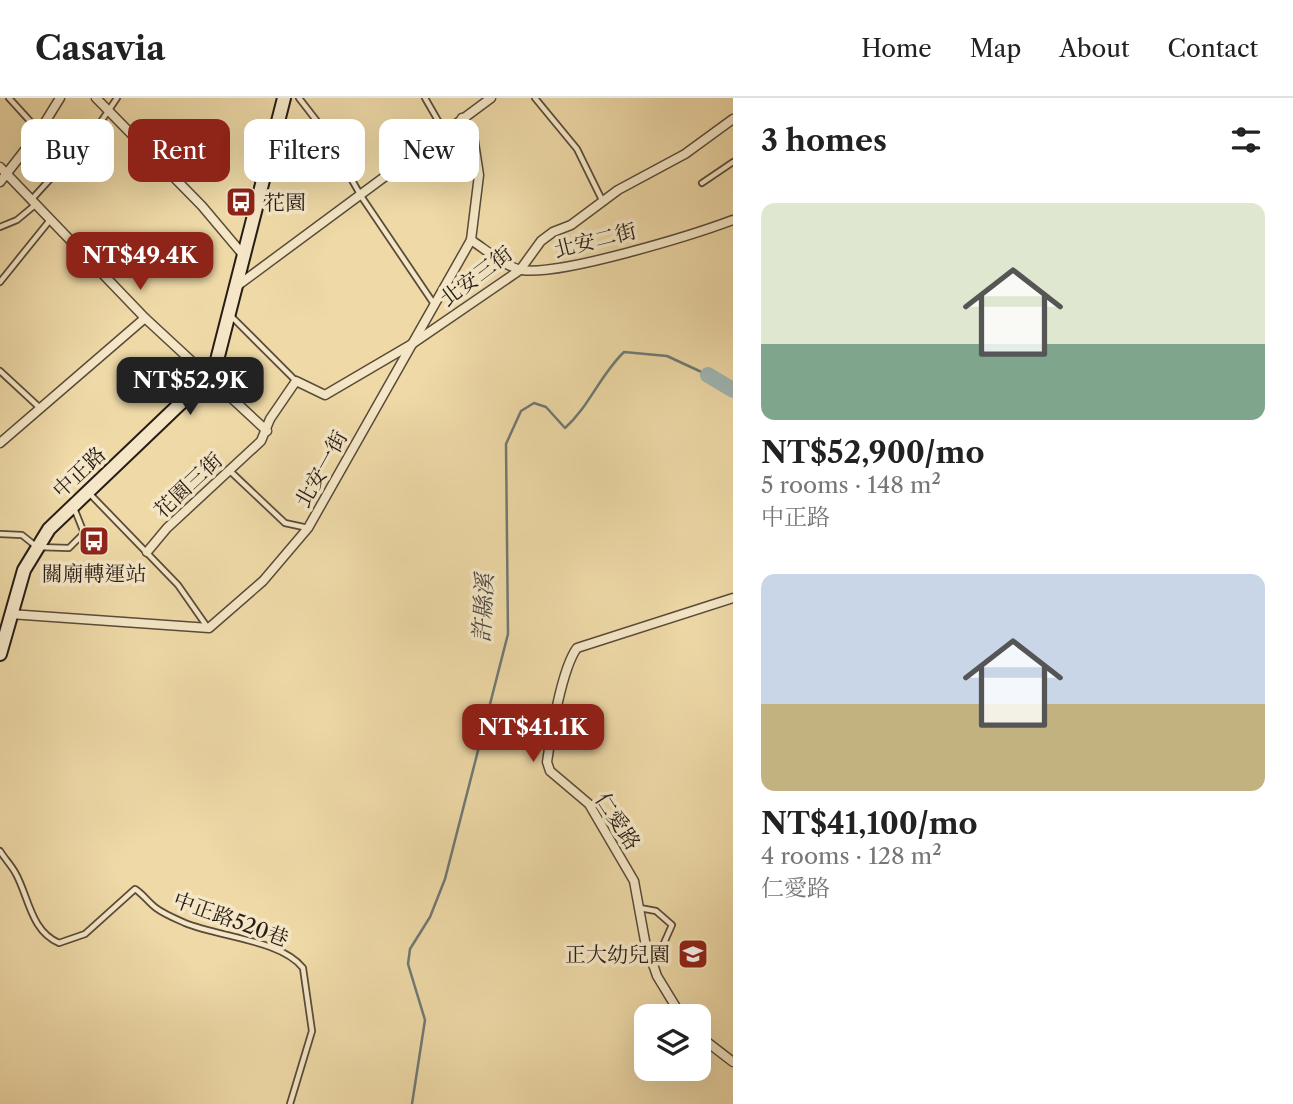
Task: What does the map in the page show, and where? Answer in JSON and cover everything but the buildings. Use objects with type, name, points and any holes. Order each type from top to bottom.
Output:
[{"type":"main road","name":"中正路","points":[[0,654],[24,570],[37,547],[72,504],[207,378],[216,364],[284,98]]},
{"type":"street","points":[[48,119],[60,98]]},
{"type":"street","points":[[96,98],[245,257]]},
{"type":"street","points":[[462,118],[491,98]]},
{"type":"street","name":"北安一街","points":[[209,628],[263,581],[308,528],[471,240],[479,175],[472,136],[462,118]]},
{"type":"street","name":"北安三街","points":[[412,344],[520,270],[547,236],[571,225],[638,178],[685,154],[733,120]]},
{"type":"street","points":[[0,182],[21,157]]},
{"type":"street","points":[[0,167],[145,318],[267,431]]},
{"type":"street","points":[[237,286],[380,182]]},
{"type":"street","name":"北安二街","points":[[520,270],[572,266],[733,220]]},
{"type":"street","points":[[471,240],[520,270]]},
{"type":"street","points":[[0,443],[145,318]]},
{"type":"street","points":[[296,381],[325,395],[412,344]]},
{"type":"street","name":"花園三街","points":[[147,552],[167,528],[261,441],[270,419],[296,381]]},
{"type":"street","name":"仁愛路","points":[[674,1004],[657,976],[645,941],[634,881],[589,804],[550,771],[547,762],[570,656],[577,648],[733,598]]},
{"type":"street","points":[[10,614],[209,628]]},
{"type":"street","points":[[711,1045],[733,1062]]},
{"type":"lane","points":[[9,98],[28,119]]},
{"type":"lane","points":[[0,227],[17,220],[96,130],[117,98]]},
{"type":"lane","points":[[299,98],[323,129],[361,197],[434,304]]},
{"type":"lane","points":[[425,98],[437,119]]},
{"type":"lane","points":[[535,98],[583,158],[604,202]]},
{"type":"lane","points":[[702,183],[733,162]]},
{"type":"lane","points":[[0,282],[51,219]]},
{"type":"lane","points":[[229,314],[296,381]]},
{"type":"lane","points":[[0,371],[41,409]]},
{"type":"lane","points":[[229,471],[285,523],[308,528]]},
{"type":"lane","points":[[87,491],[178,585],[209,628]]},
{"type":"lane","points":[[0,534],[22,536],[37,547],[69,548],[83,533],[72,504]]},
{"type":"lane","name":"中正路520巷","points":[[0,851],[16,873],[38,927],[46,937],[59,943],[85,934],[135,889],[155,907],[184,922],[214,934],[287,954],[298,961],[303,968],[312,1031],[290,1104]]},
{"type":"lane","points":[[640,908],[656,911],[672,925],[660,952]]},
{"type":"waterway","name":"許縣溪","points":[[412,1104],[425,1020],[408,964],[410,949],[430,917],[445,879],[508,634],[506,444],[521,411],[534,403],[546,407],[565,428],[624,352],[667,356],[708,375]]},
{"type":"waterway","name":"許縣溪","points":[[708,375],[733,390]]},
{"type":"place","name":"花園","points":[[241,202]]},
{"type":"place","name":"關廟轉運站","points":[[94,541]]},
{"type":"place","name":"正大幼兒園","points":[[693,954]]}]
